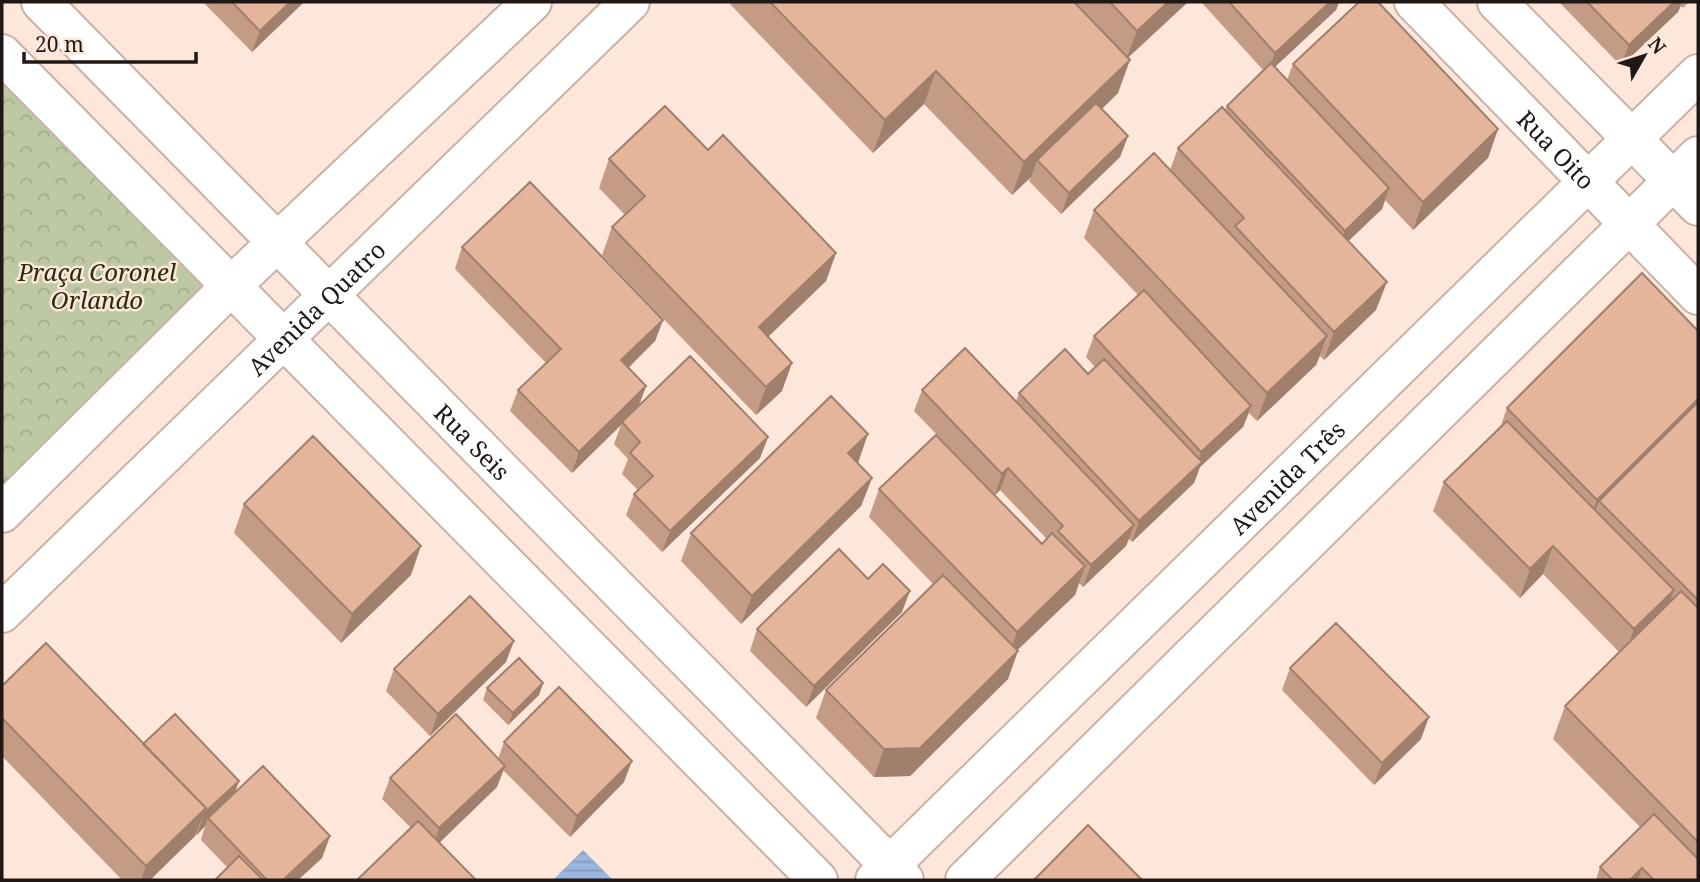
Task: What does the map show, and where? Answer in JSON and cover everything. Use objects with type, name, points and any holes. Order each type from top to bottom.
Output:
[{"type":"street","name":"Rua Seis","points":[[41,2],[278,242],[890,875]]},
{"type":"street","points":[[2,513],[231,286],[532,2]]},
{"type":"street","name":"Avenida Quatro","points":[[2,613],[281,337],[630,2]]},
{"type":"street","name":"Rua Oito","points":[[1415,2],[1698,295]]},
{"type":"street","points":[[965,880],[1630,225],[1690,181],[1633,140],[1497,2]]},
{"type":"street","points":[[2,54],[818,880]]},
{"type":"street","name":"Avenida Três","points":[[890,875],[1698,75]]},
{"type":"green space","name":"Praça Coronel Orlando","points":[[2,54],[231,286],[2,513]]},
{"type":"water","points":[[583,850],[613,880],[553,880]]},
{"type":"building","points":[[232,2],[290,2],[260,31]]},
{"type":"building","points":[[770,2],[1074,2],[1130,60],[1024,162],[936,71],[885,120]]},
{"type":"building","points":[[1110,2],[1168,2],[1137,31]]},
{"type":"building","points":[[1229,2],[1330,2],[1275,53]]},
{"type":"building","points":[[1359,2],[1378,2],[1498,129],[1423,202],[1293,64]]},
{"type":"building","points":[[1587,2],[1674,2],[1629,45]]},
{"type":"building","points":[[1271,63],[1389,188],[1345,231],[1227,106]]},
{"type":"building","points":[[1096,103],[1128,136],[1069,193],[1037,160]]},
{"type":"building","points":[[665,106],[708,150],[723,135],[836,253],[759,327],[792,363],[766,387],[612,227],[645,196],[609,159]]},
{"type":"building","points":[[1222,107],[1387,282],[1334,332],[1235,226],[1244,218],[1178,148]]},
{"type":"building","points":[[1154,153],[1327,336],[1267,393],[1094,210]]},
{"type":"building","points":[[530,182],[663,320],[621,360],[646,386],[579,452],[518,390],[561,349],[462,247]]},
{"type":"building","points":[[1642,273],[1698,331],[1698,399],[1597,500],[1507,408]]},
{"type":"building","points":[[1144,290],[1251,406],[1201,452],[1094,336]]},
{"type":"building","points":[[965,348],[1134,525],[1091,565],[1058,531],[1063,526],[1008,468],[1002,474],[922,390]]},
{"type":"building","points":[[1065,349],[1088,374],[1104,359],[1202,462],[1139,521],[1019,393]]},
{"type":"building","points":[[690,356],[768,437],[670,531],[634,494],[653,476],[630,453],[640,442],[622,422]]},
{"type":"building","points":[[831,396],[868,434],[848,453],[872,478],[752,596],[691,533]]},
{"type":"building","points":[[1698,402],[1698,600],[1599,501]]},
{"type":"building","points":[[1507,421],[1674,590],[1634,629],[1553,546],[1530,569],[1444,482]]},
{"type":"building","points":[[936,435],[1042,544],[1052,533],[1085,566],[1017,632],[879,489]]},
{"type":"building","points":[[313,436],[421,546],[352,614],[244,504]]},
{"type":"building","points":[[839,549],[868,579],[883,564],[910,591],[814,686],[757,629]]},
{"type":"building","points":[[943,575],[1018,651],[920,748],[884,749],[826,690]]},
{"type":"building","points":[[1681,591],[1698,608],[1698,842],[1565,706]]},
{"type":"building","points":[[470,596],[514,641],[438,714],[394,669]]},
{"type":"building","points":[[1336,623],[1429,717],[1382,763],[1290,668]]},
{"type":"building","points":[[46,643],[206,808],[146,866],[2,718],[2,686]]},
{"type":"building","points":[[519,658],[543,683],[513,713],[487,688]]},
{"type":"building","points":[[559,687],[632,761],[577,816],[504,742]]},
{"type":"building","points":[[175,714],[239,781],[204,813],[206,808],[143,744]]},
{"type":"building","points":[[456,714],[505,766],[439,828],[390,778]]},
{"type":"building","points":[[263,766],[330,836],[283,880],[267,880],[208,818]]},
{"type":"building","points":[[1654,814],[1698,859],[1698,880],[1654,880],[1642,868],[1630,880],[1613,880],[1600,867]]},
{"type":"building","points":[[418,821],[476,880],[357,880]]},
{"type":"building","points":[[1088,825],[1142,880],[1034,880]]},
{"type":"building","points":[[239,856],[263,880],[215,880]]}]
